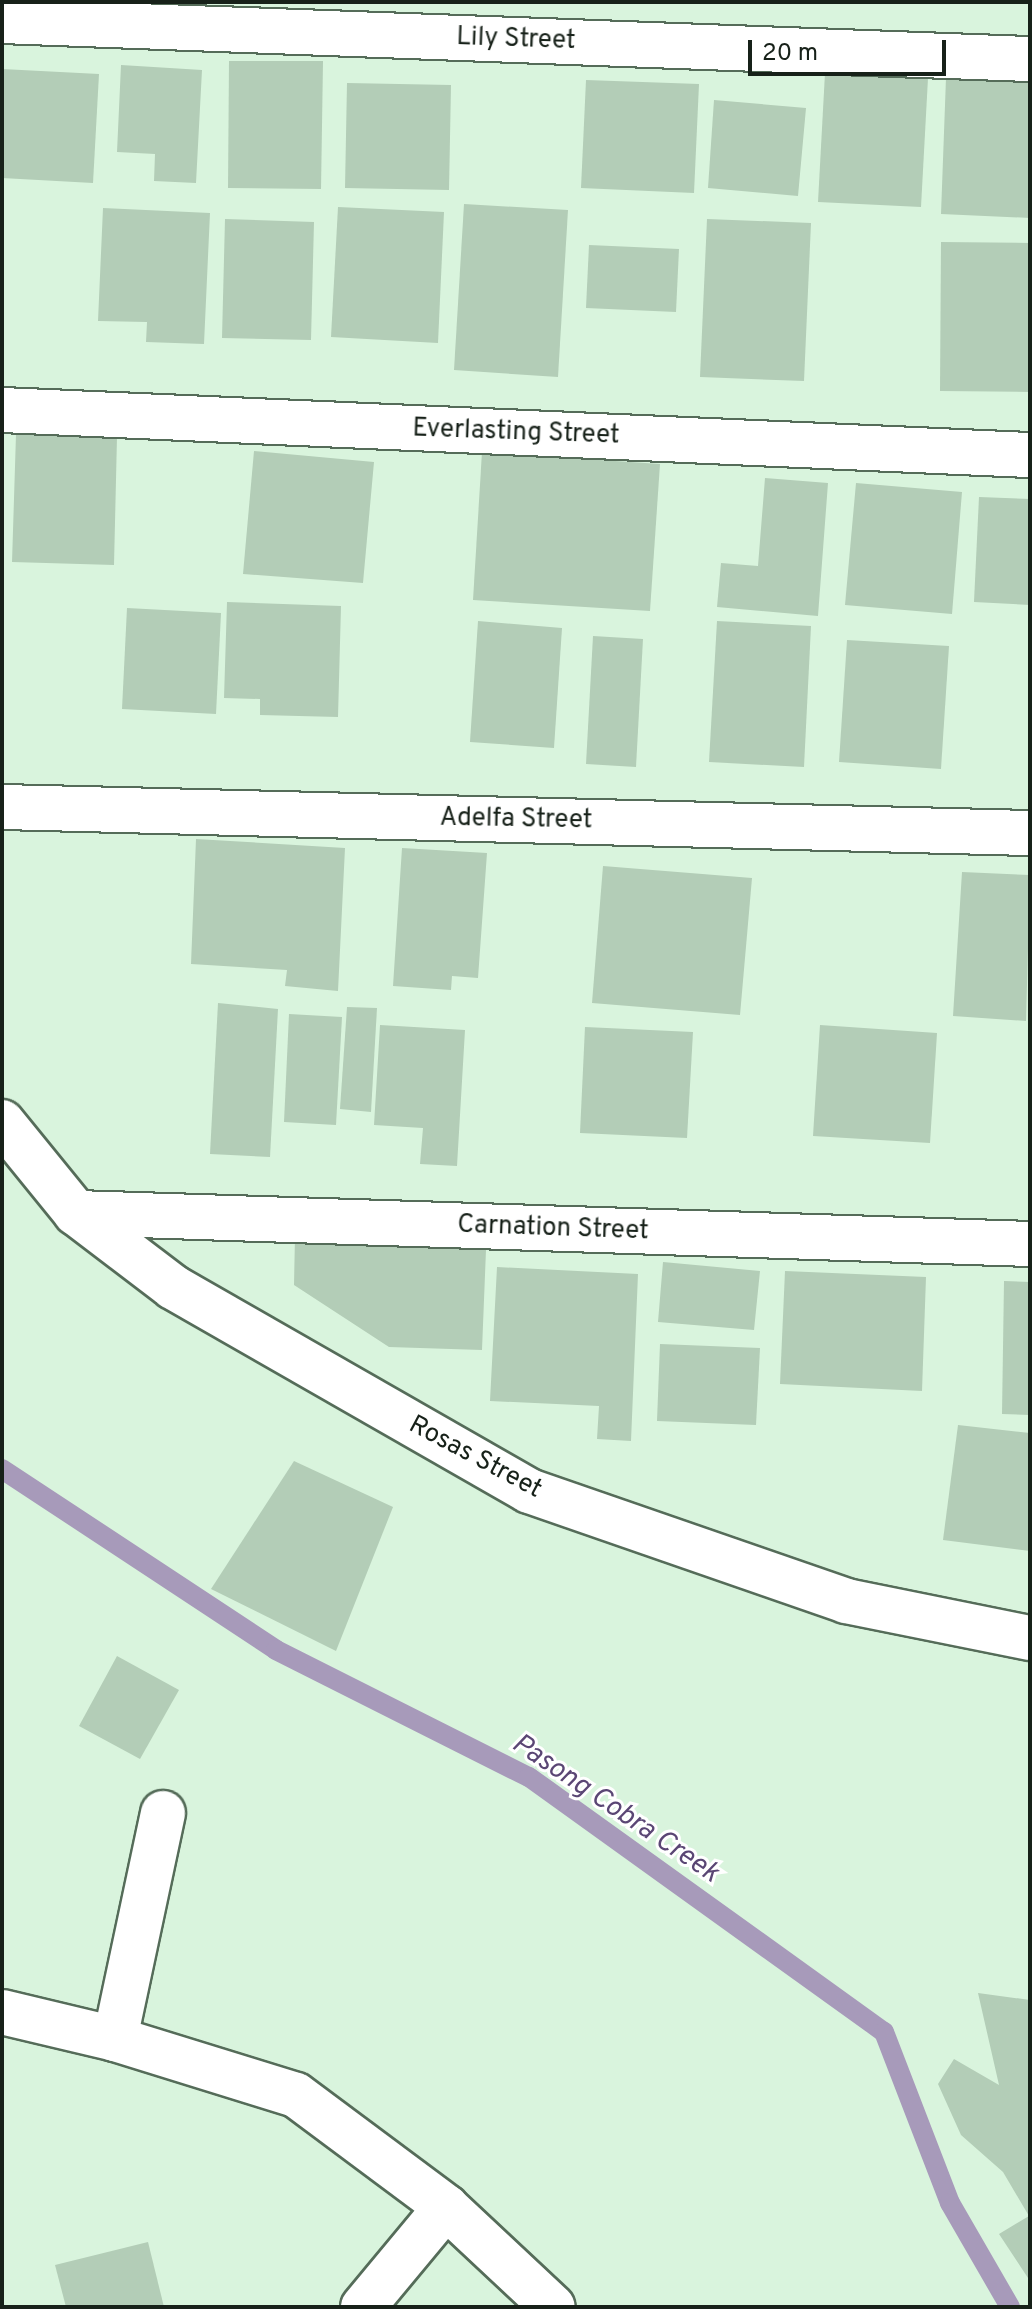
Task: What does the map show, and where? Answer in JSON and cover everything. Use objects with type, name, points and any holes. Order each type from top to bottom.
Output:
[{"type":"street","name":"Lily Street","points":[[2,21],[1030,59]]},
{"type":"street","name":"Everlasting Street","points":[[2,410],[1030,455]]},
{"type":"street","name":"Adelfa Street","points":[[2,807],[1030,833]]},
{"type":"street","name":"Rosas Street","points":[[2,1122],[76,1213],[173,1287],[529,1491],[846,1601],[1030,1638]]},
{"type":"street","name":"Carnation Street","points":[[76,1213],[1030,1244]]},
{"type":"street","points":[[115,2039],[163,1813]]},
{"type":"street","points":[[2,2012],[115,2039],[296,2095],[446,2207],[553,2307]]},
{"type":"street","points":[[363,2307],[446,2207]]},
{"type":"building","points":[[229,61],[323,61],[321,189],[228,188]]},
{"type":"building","points":[[121,65],[202,70],[196,183],[154,181],[155,154],[117,152]]},
{"type":"building","points":[[2,69],[99,74],[93,183],[2,178]]},
{"type":"building","points":[[825,73],[928,78],[921,207],[818,202]]},
{"type":"building","points":[[946,78],[1030,81],[1030,218],[941,214]]},
{"type":"building","points":[[586,80],[699,84],[694,193],[581,188]]},
{"type":"building","points":[[347,83],[451,85],[449,190],[345,188]]},
{"type":"building","points":[[714,100],[806,108],[798,196],[708,188]]},
{"type":"building","points":[[464,204],[568,210],[558,377],[454,370]]},
{"type":"building","points":[[338,207],[444,212],[438,343],[331,337]]},
{"type":"building","points":[[103,208],[210,213],[204,344],[146,342],[147,322],[98,321]]},
{"type":"building","points":[[225,219],[314,222],[311,340],[222,338]]},
{"type":"building","points":[[707,219],[811,223],[804,381],[700,377]]},
{"type":"building","points":[[941,242],[1030,243],[1030,392],[940,391]]},
{"type":"building","points":[[589,245],[679,249],[676,312],[586,308]]},
{"type":"building","points":[[16,434],[117,437],[114,565],[12,562]]},
{"type":"building","points":[[254,451],[374,462],[363,583],[243,574]]},
{"type":"building","points":[[482,452],[660,464],[650,611],[473,600]]},
{"type":"building","points":[[765,478],[828,483],[818,616],[717,607],[721,563],[758,566]]},
{"type":"building","points":[[856,483],[962,492],[952,614],[845,605]]},
{"type":"building","points":[[979,497],[1030,499],[1030,605],[974,602]]},
{"type":"building","points":[[227,602],[341,606],[338,717],[260,715],[260,699],[224,698]]},
{"type":"building","points":[[127,608],[221,613],[216,714],[122,709]]},
{"type":"building","points":[[478,621],[562,628],[554,748],[470,742]]},
{"type":"building","points":[[717,621],[811,626],[804,767],[709,762]]},
{"type":"building","points":[[593,636],[643,639],[636,767],[586,764]]},
{"type":"building","points":[[847,640],[949,646],[941,769],[839,762]]},
{"type":"building","points":[[196,839],[345,848],[338,991],[285,986],[287,970],[191,964]]},
{"type":"building","points":[[402,848],[487,853],[478,978],[452,976],[451,990],[393,986]]},
{"type":"building","points":[[603,866],[752,878],[740,1015],[592,1003]]},
{"type":"building","points":[[962,872],[1030,875],[1026,1021],[953,1016]]},
{"type":"building","points":[[218,1003],[278,1009],[270,1157],[210,1154]]},
{"type":"building","points":[[347,1007],[377,1008],[371,1112],[340,1109]]},
{"type":"building","points":[[289,1014],[342,1017],[336,1125],[284,1122]]},
{"type":"building","points":[[380,1025],[465,1030],[457,1166],[420,1164],[423,1128],[374,1125]]},
{"type":"building","points":[[820,1025],[937,1033],[930,1143],[813,1136]]},
{"type":"building","points":[[585,1027],[693,1032],[687,1138],[580,1133]]},
{"type":"building","points":[[295,1236],[341,1238],[341,1244],[486,1250],[482,1350],[389,1347],[294,1285]]},
{"type":"building","points":[[663,1262],[760,1271],[754,1330],[658,1322]]},
{"type":"building","points":[[497,1267],[638,1274],[631,1441],[597,1439],[599,1406],[490,1401]]},
{"type":"building","points":[[785,1271],[926,1277],[922,1391],[780,1384]]},
{"type":"building","points":[[1004,1281],[1030,1282],[1030,1415],[1002,1414]]},
{"type":"building","points":[[660,1344],[760,1348],[756,1425],[657,1421]]},
{"type":"building","points":[[958,1425],[1030,1433],[1030,1551],[943,1540]]},
{"type":"building","points":[[294,1461],[393,1507],[336,1651],[211,1589]]},
{"type":"building","points":[[117,1656],[179,1690],[140,1759],[79,1726]]},
{"type":"building","points":[[978,1993],[1030,2000],[1030,2281],[999,2234],[1029,2216],[1003,2172],[961,2135],[938,2084],[954,2059],[999,2085]]},
{"type":"building","points":[[148,2242],[164,2307],[66,2307],[55,2265]]},
{"type":"waterway","name":"Pasong Cobra Creek","points":[[2,1469],[276,1650],[529,1777],[884,2032],[950,2203],[1010,2307]]}]
